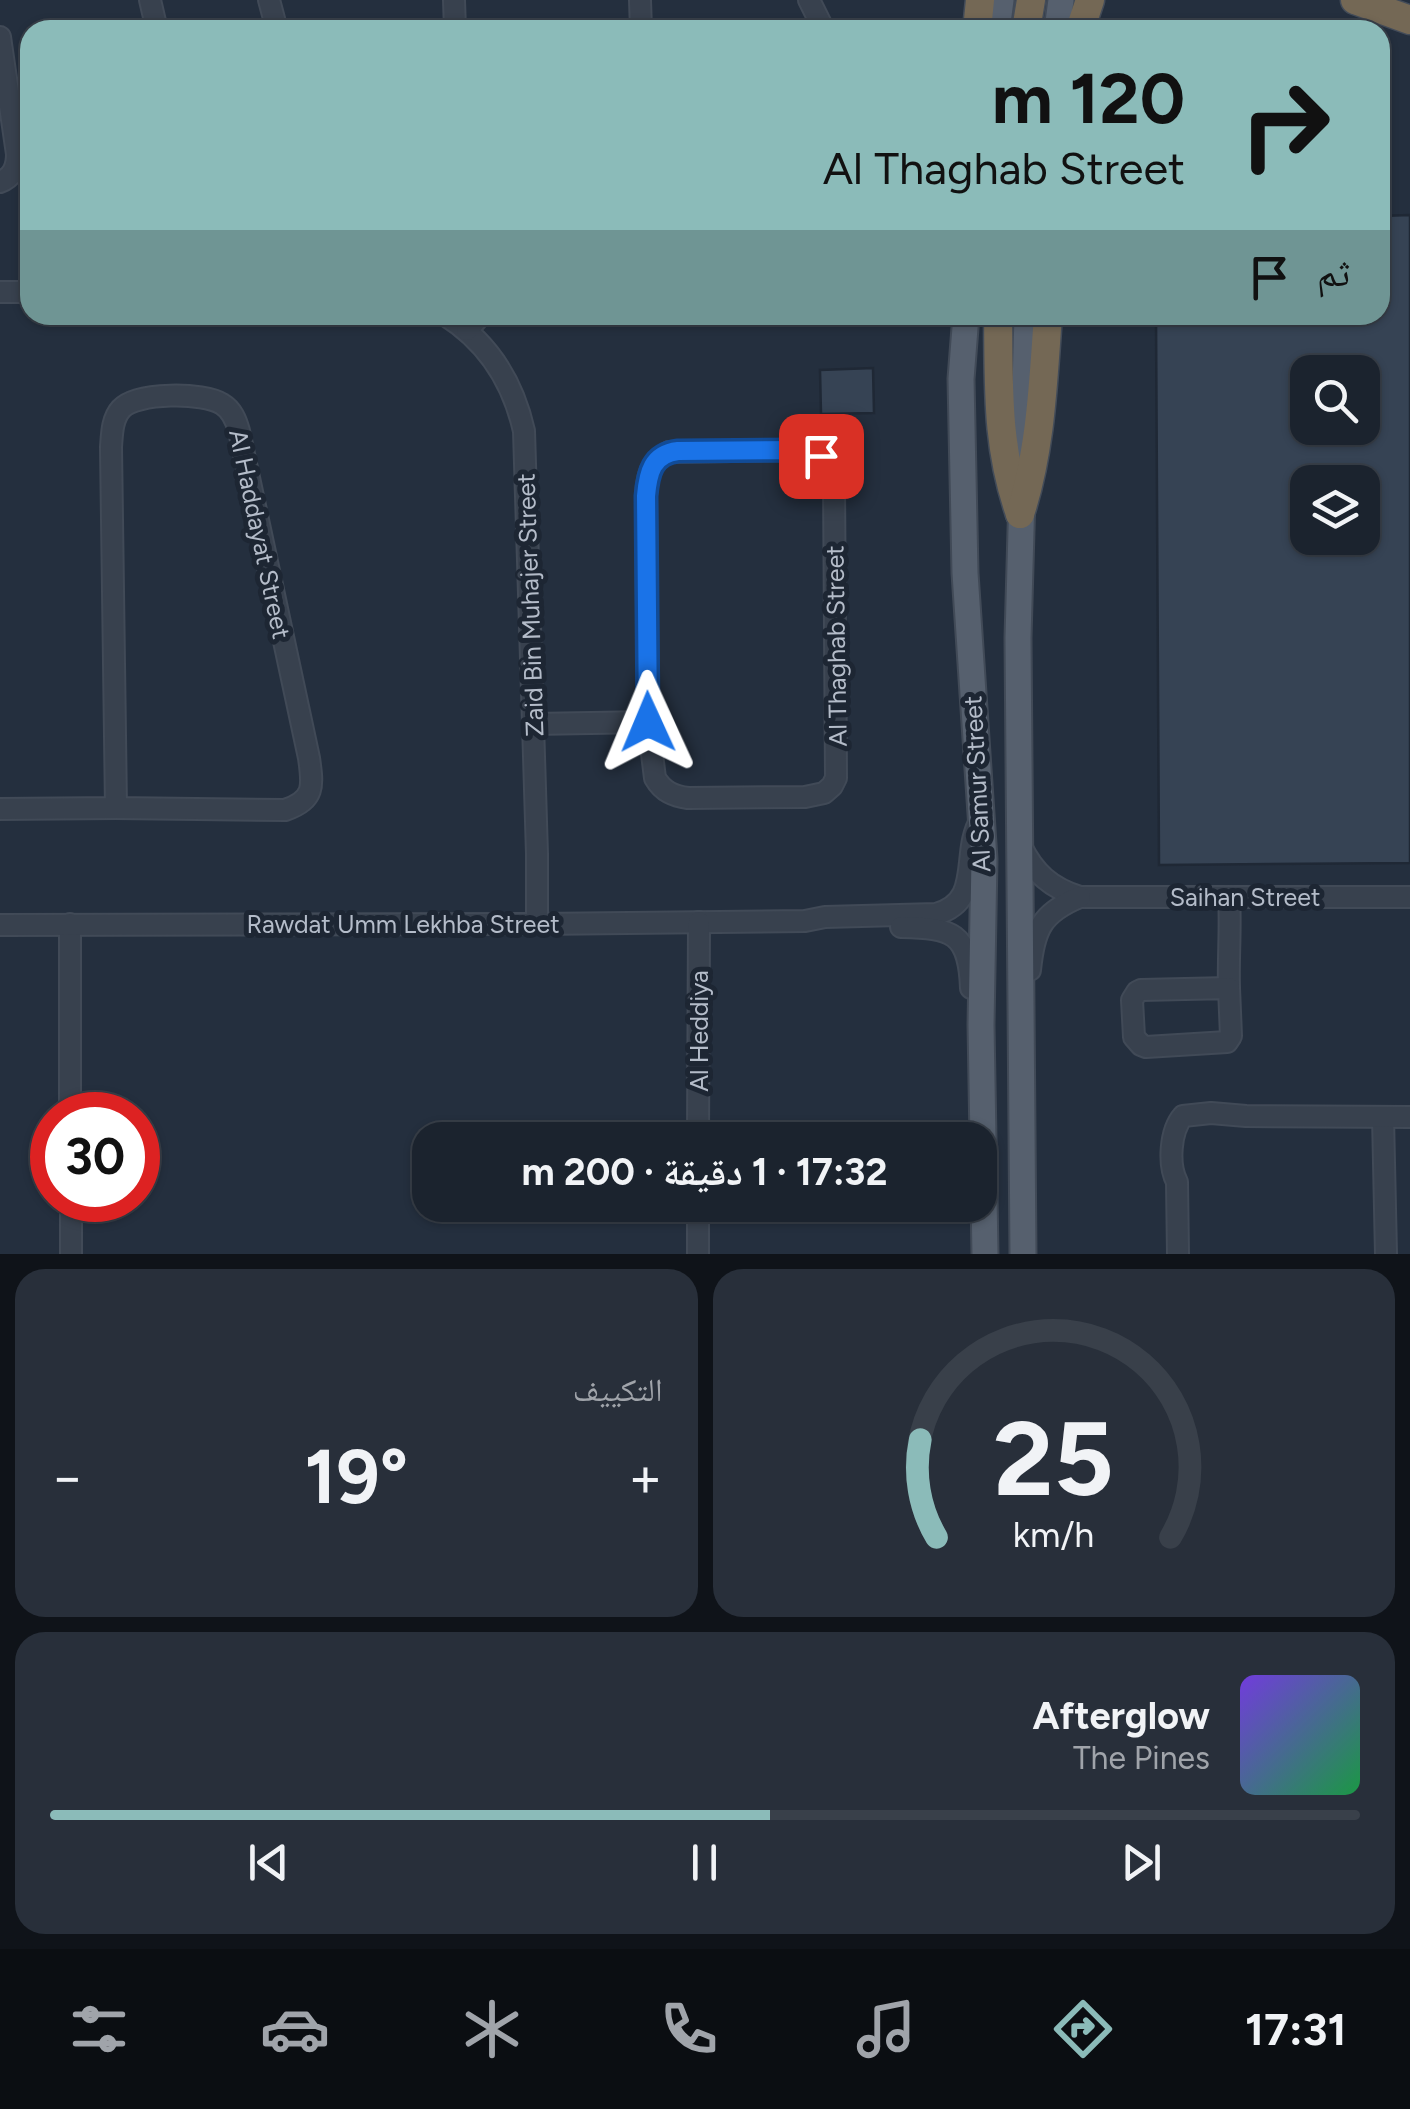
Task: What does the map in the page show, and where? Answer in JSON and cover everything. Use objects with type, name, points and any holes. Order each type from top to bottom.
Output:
[{"type":"highway","points":[[1355,0],[1410,20]]},
{"type":"highway","points":[[998,325],[1000,427],[1007,471],[1020,514]]},
{"type":"highway","points":[[1020,514],[1030,484],[1041,421],[1047,325]]},
{"type":"main road","name":"Al Samur Street","points":[[965,325],[962,380],[964,574],[984,859],[984,1254]]},
{"type":"main road","name":"Al Samur Street","points":[[1023,1254],[1018,638],[1028,325]]},
{"type":"street","points":[[0,37],[17,154],[14,172],[0,182]]},
{"type":"street","name":"Zaid Bin Muhajer Street","points":[[475,325],[515,398],[524,431],[537,924]]},
{"type":"street","name":"Al Haddayat Street","points":[[0,809],[285,810],[304,801],[312,784],[308,758],[240,431],[229,410],[215,400],[195,396],[140,398],[121,409],[114,423],[116,808]]},
{"type":"street","name":"Al Thaghab Street","points":[[801,450],[821,456],[834,482],[837,770],[832,786],[824,793],[804,797],[672,795],[655,778],[648,722],[646,496],[654,463],[660,456],[678,451],[801,450]]},
{"type":"street","points":[[533,724],[648,722]]},
{"type":"street","name":"Rawdat Umm Lekhba Street","points":[[0,924],[537,924],[805,921],[820,917],[936,914],[952,908],[964,895],[972,840],[982,818]]},
{"type":"street","name":"Saihan Street","points":[[1021,846],[1039,875],[1053,886],[1080,897],[1410,897]]},
{"type":"street","points":[[1022,1052],[1036,935],[1050,912],[1080,897]]},
{"type":"street","points":[[1224,897],[1222,931],[1228,944],[1231,1036],[1227,1042],[1146,1047],[1136,1042],[1132,1005],[1137,992],[1229,988]]},
{"type":"street","name":"Rawdat Umm Lekhba Street","points":[[805,921],[824,926],[930,928],[953,936],[968,955],[972,1006],[981,1025]]},
{"type":"street","name":"Al Heddiya","points":[[698,1122],[699,922]]},
{"type":"street","points":[[70,924],[70,1092]]},
{"type":"street","points":[[1178,1254],[1173,1141],[1175,1126],[1184,1116],[1198,1113],[1410,1117]]},
{"type":"street","points":[[1383,1118],[1386,1254]]},
{"type":"street","points":[[70,1222],[70,1254]]},
{"type":"street","points":[[698,1222],[698,1254]]},
{"type":"building","points":[[1410,215],[1410,863],[1159,865],[1156,325],[1390,325],[1390,216]]},
{"type":"building","points":[[873,368],[874,413],[821,414],[820,370]]},
{"type":"route","points":[[648,722],[646,496],[654,463],[660,456],[678,451],[801,450],[821,456]]}]
